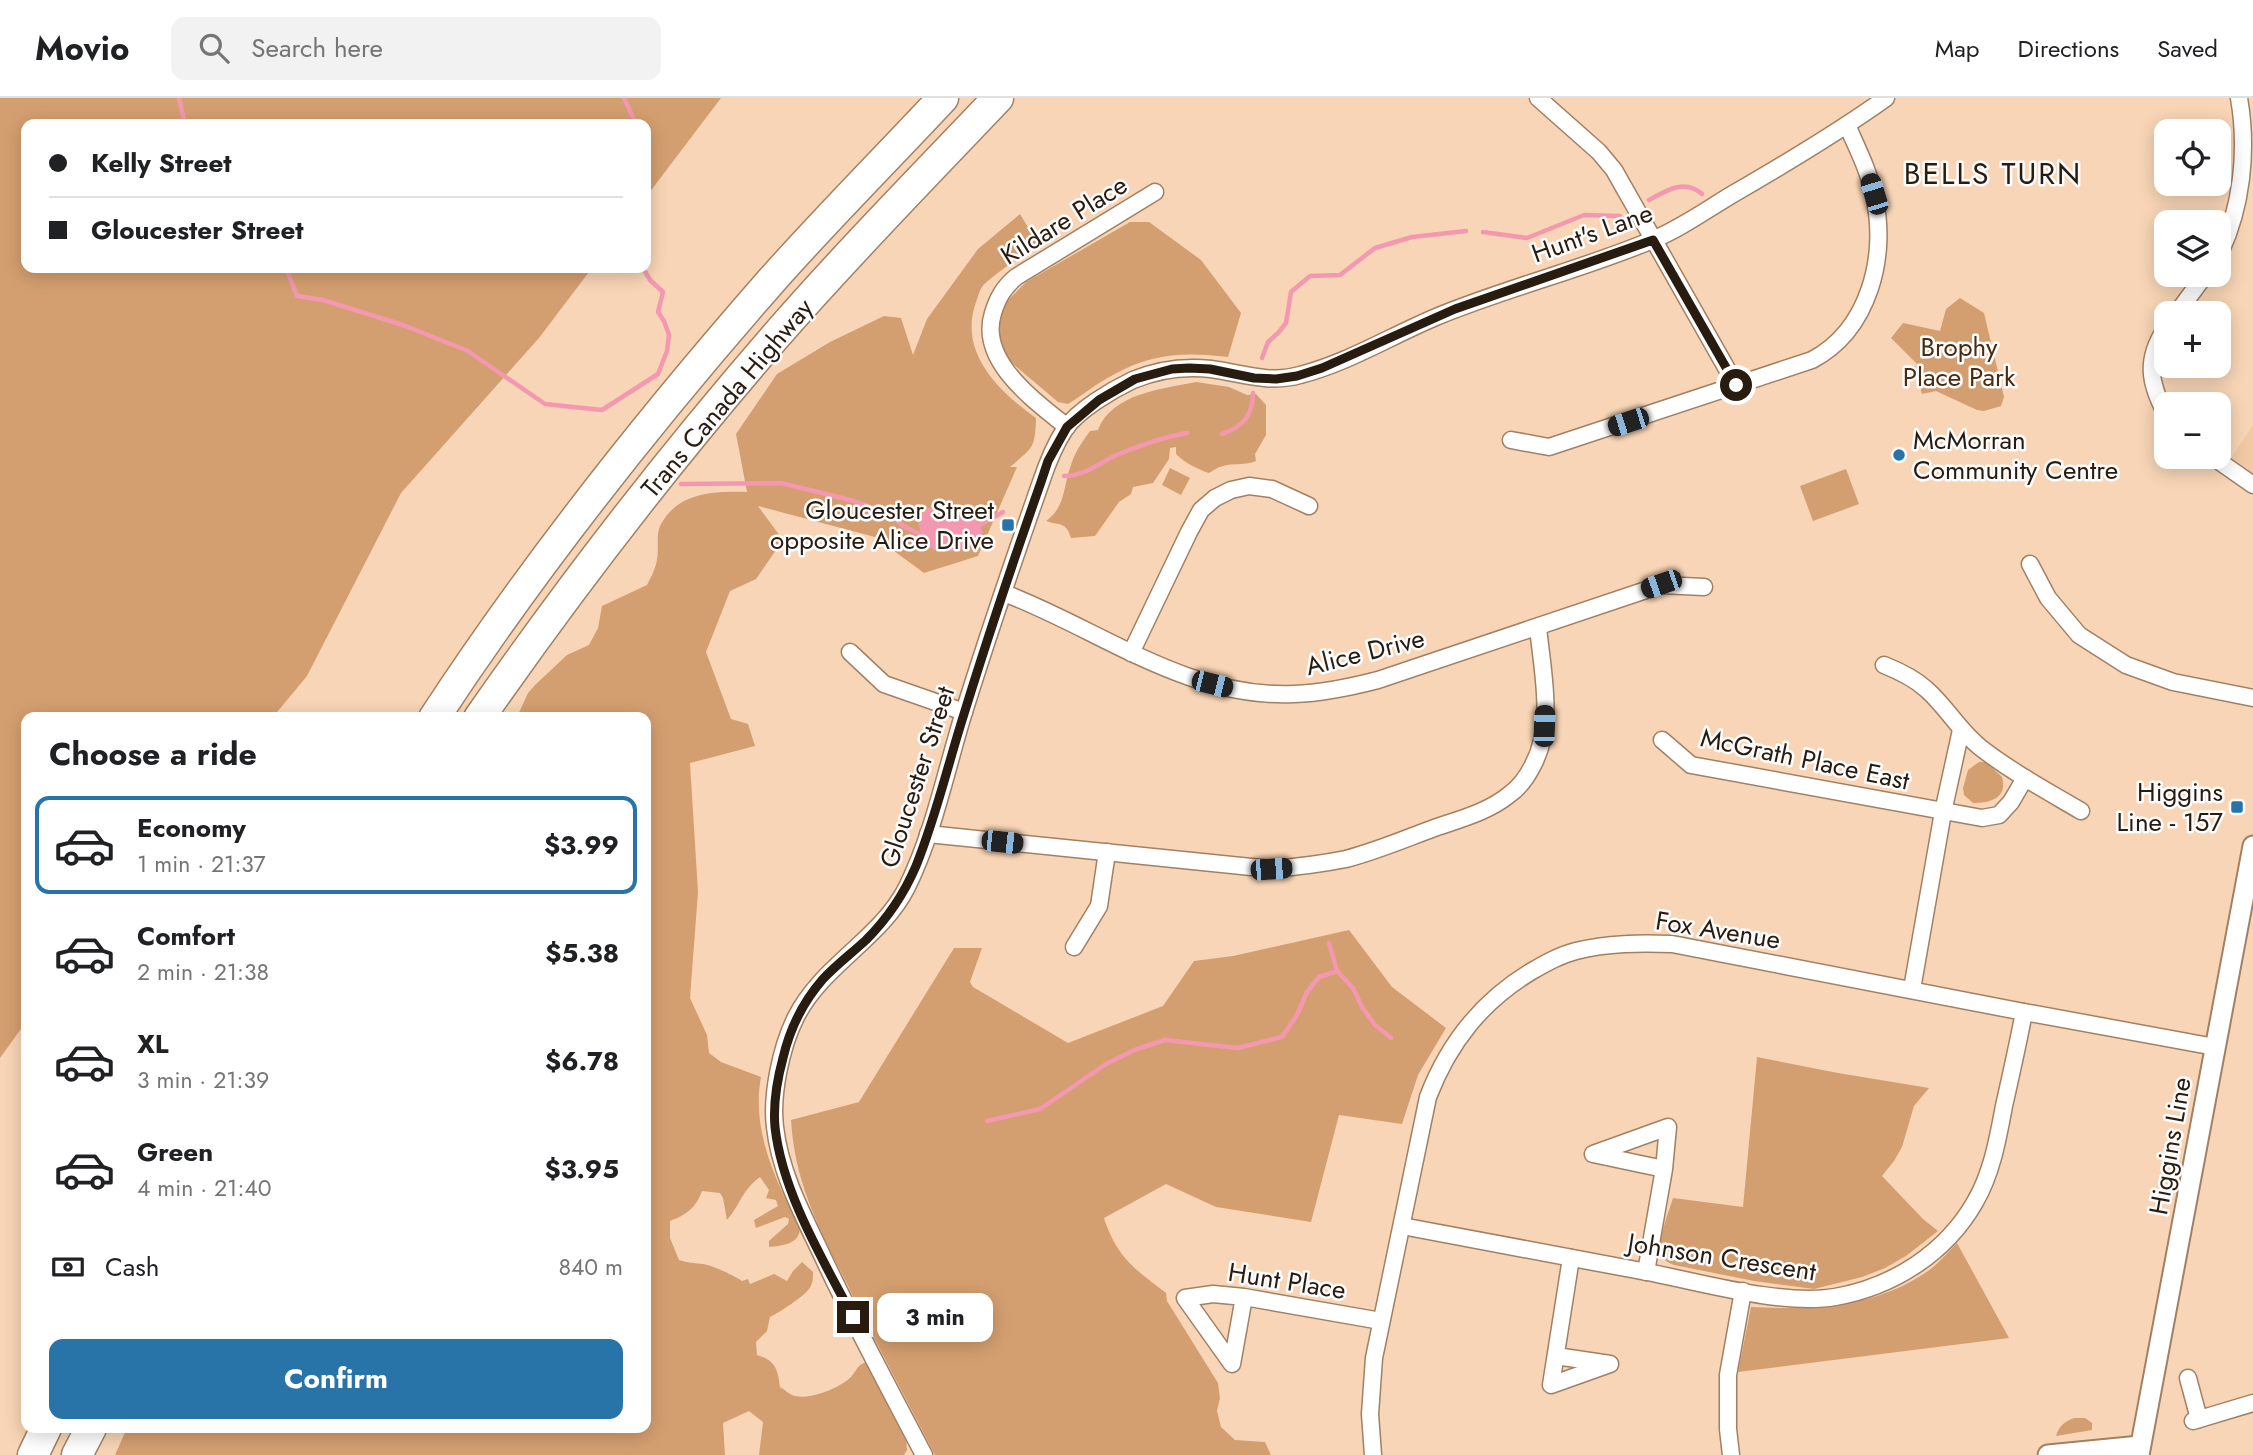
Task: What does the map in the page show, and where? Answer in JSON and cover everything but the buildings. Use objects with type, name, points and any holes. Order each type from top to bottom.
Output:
[{"type":"highway","name":"Trans Canada Highway","points":[[438,712],[483,643],[627,452],[773,280],[943,98]]},
{"type":"highway","name":"Trans Canada Highway","points":[[483,712],[542,626],[666,467],[776,336],[998,98]]},
{"type":"highway","points":[[33,1455],[44,1433]]},
{"type":"highway","points":[[78,1455],[89,1433]]},
{"type":"street","points":[[1538,98],[1607,161],[1736,385]]},
{"type":"street","name":"Hunt's Lane","points":[[1297,376],[1322,368],[1446,313],[1653,240],[1734,194],[1886,98]]},
{"type":"street","points":[[2231,225],[2243,159],[2239,98]]},
{"type":"street","points":[[1511,440],[1549,447],[1812,360],[1839,341],[1858,317],[1867,296],[1876,267],[1878,232],[1877,211],[1869,177],[1847,125]]},
{"type":"street","name":"Kildare Place","points":[[1067,427],[1007,372],[999,359],[992,345],[990,332],[996,303],[1004,287],[1016,277],[1155,192]]},
{"type":"street","points":[[2154,358],[2152,381],[2156,392]]},
{"type":"street","name":"Gloucester Street","points":[[924,1455],[806,1222],[786,1173],[775,1124],[777,1082],[788,1038],[796,1016],[823,979],[865,940],[895,907],[907,887],[928,834],[964,712],[1048,461],[1067,427],[1082,412],[1117,388],[1135,379],[1172,369],[1210,369],[1254,378],[1297,376]]},
{"type":"street","points":[[2230,469],[2253,485]]},
{"type":"street","points":[[1130,653],[1201,510],[1215,498],[1231,490],[1249,486],[1272,489],[1309,506]]},
{"type":"street","points":[[2030,564],[2048,597],[2079,635],[2126,665],[2173,682],[2253,698]]},
{"type":"street","name":"Alice Drive","points":[[1004,593],[1035,605],[1174,672],[1207,683],[1246,691],[1293,694],[1345,688],[1378,680],[1661,584],[1704,587]]},
{"type":"street","points":[[928,834],[1258,868],[1300,867],[1348,858],[1447,824],[1497,803],[1511,794],[1524,780],[1541,745],[1545,705],[1538,627]]},
{"type":"street","points":[[850,652],[884,684],[964,712]]},
{"type":"street","points":[[1884,665],[1905,673],[1927,690],[1961,730],[1980,747],[2081,811]]},
{"type":"street","points":[[1912,989],[1943,812],[1961,730]]},
{"type":"street","name":"McGrath Place East","points":[[1662,740],[1691,765],[1982,818],[1999,816],[2025,778]]},
{"type":"street","name":"Higgins Line","points":[[2140,1450],[2253,846]]},
{"type":"street","points":[[1074,947],[1099,906],[1107,852]]},
{"type":"street","name":"Fox Avenue","points":[[1373,1455],[1370,1415],[1374,1358],[1428,1097],[1443,1061],[1473,1017],[1506,988],[1546,963],[1574,952],[1606,945],[1672,944],[2215,1047]]},
{"type":"street","name":"Johnson Crescent","points":[[1402,1226],[1743,1291],[1812,1300],[1858,1292],[1917,1265],[1949,1238],[1975,1203],[1985,1182],[1997,1142],[2024,1012]]},
{"type":"street","points":[[1646,1272],[1664,1169],[1668,1127],[1593,1154],[1664,1169]]},
{"type":"street","points":[[1556,1356],[1571,1258]]},
{"type":"street","points":[[1731,1455],[1728,1375],[1743,1291]]},
{"type":"street","name":"Hunt Place","points":[[1244,1297],[1232,1364],[1185,1298],[1213,1294],[1244,1297],[1381,1321]]},
{"type":"street","points":[[2188,1378],[2196,1420],[2253,1403]]},
{"type":"street","points":[[2048,1455],[2140,1450]]},
{"type":"shaded area","points":[[2253,425],[2253,485],[2230,469],[2231,458]]},
{"type":"shaded area","points":[[943,503],[964,508],[972,515],[983,532],[979,537],[967,546],[953,551],[938,551],[928,546],[921,534],[918,517],[928,508]]},
{"type":"green space","points":[[0,98],[721,98],[651,190],[651,119],[21,119],[21,273],[588,273],[539,338],[401,493],[307,676],[277,712],[21,712],[21,1029],[0,1058]]},
{"type":"green space","points":[[1020,214],[1038,244],[982,287],[972,320],[972,337],[985,369],[1008,396],[1036,418],[1031,447],[1010,467],[1017,467],[978,556],[924,573],[875,537],[758,506],[783,540],[756,579],[730,591],[706,652],[731,719],[748,724],[755,746],[690,763],[698,892],[690,998],[707,1035],[709,1053],[721,1062],[761,1077],[759,1097],[763,1136],[774,1174],[800,1228],[794,1241],[769,1247],[769,1241],[788,1224],[789,1219],[785,1217],[756,1228],[754,1220],[778,1206],[776,1200],[766,1198],[769,1190],[760,1177],[749,1187],[727,1220],[720,1193],[702,1191],[690,1210],[670,1221],[670,1238],[679,1260],[712,1267],[742,1281],[748,1279],[750,1284],[774,1274],[787,1281],[802,1262],[813,1272],[811,1285],[806,1292],[770,1317],[767,1331],[756,1342],[757,1355],[774,1366],[780,1387],[801,1397],[816,1395],[840,1385],[866,1362],[906,1439],[907,1450],[904,1455],[759,1455],[763,1422],[749,1411],[723,1423],[725,1455],[115,1455],[125,1433],[651,1433],[651,712],[519,712],[535,685],[567,655],[589,645],[598,628],[602,606],[647,585],[658,555],[660,526],[676,506],[709,493],[747,492],[736,434],[777,374],[830,342],[884,316],[901,318],[913,355],[927,319],[978,249]]},
{"type":"green space","points":[[1130,222],[1149,222],[1201,260],[1241,313],[1228,357],[1183,355],[1155,358],[1113,375],[1068,404],[1058,402],[1006,358],[998,329],[1003,305],[1026,282]]},
{"type":"green space","name":"Brophy Place Park","points":[[1960,298],[1984,313],[2004,397],[2001,406],[1984,411],[1936,391],[1922,394],[1915,367],[1917,364],[1891,338],[1903,323],[1940,331],[1946,309]]},
{"type":"green space","points":[[1196,382],[1229,387],[1247,395],[1256,394],[1266,405],[1266,435],[1255,454],[1256,461],[1222,466],[1209,473],[1183,460],[1176,454],[1176,447],[1170,448],[1169,459],[1153,483],[1133,487],[1131,494],[1119,502],[1095,536],[1071,538],[1065,526],[1046,521],[1061,503],[1071,465],[1090,431],[1098,430],[1105,418],[1126,400]]},
{"type":"green space","points":[[1170,468],[1190,478],[1181,495],[1162,485]]},
{"type":"green space","points":[[1846,469],[1859,504],[1813,521],[1800,486]]},
{"type":"green space","points":[[1979,762],[1986,762],[2002,777],[2003,784],[1996,798],[1973,803],[1964,795],[1963,788],[1968,770]]},
{"type":"green space","points":[[1349,930],[1392,987],[1446,1028],[1418,1075],[1402,1124],[1339,1115],[1311,1222],[1216,1207],[1166,1184],[1104,1218],[1115,1243],[1128,1262],[1166,1293],[1167,1301],[1218,1383],[1220,1398],[1217,1411],[1221,1427],[1235,1440],[1265,1442],[1271,1455],[935,1455],[818,1224],[803,1185],[793,1143],[791,1120],[859,1102],[954,948],[982,948],[970,982],[973,987],[1068,1043],[1163,1006],[1194,961],[1233,956]]},
{"type":"green space","points":[[1757,1057],[1929,1088],[1914,1106],[1902,1147],[1882,1176],[1938,1231],[1906,1256],[1885,1268],[1862,1277],[1814,1289],[1754,1281],[1674,1265],[1665,1260],[1660,1248],[1673,1198],[1743,1207]]},
{"type":"green space","points":[[1957,1243],[2009,1338],[1738,1372],[1751,1307],[1819,1307],[1884,1294],[1930,1270]]},
{"type":"green space","points":[[2074,1418],[2085,1418],[2092,1423],[2092,1430],[2056,1436],[2062,1425]]},
{"type":"waterway","points":[[179,98],[184,119]]},
{"type":"waterway","points":[[624,98],[634,119]]},
{"type":"waterway","points":[[1649,200],[1682,186],[1702,194]]},
{"type":"waterway","points":[[1483,232],[1527,238],[1584,215],[1620,216]]},
{"type":"waterway","points":[[1262,358],[1268,342],[1286,323],[1291,292],[1310,276],[1340,275],[1375,248],[1412,237],[1466,231]]},
{"type":"waterway","points":[[288,273],[297,296],[323,300],[403,325],[468,351],[545,404],[602,410],[658,374],[667,351],[669,335],[658,312],[663,292],[646,273]]},
{"type":"waterway","points":[[1222,434],[1236,428],[1249,414],[1253,393]]},
{"type":"waterway","points":[[1064,476],[1086,471],[1144,444],[1187,433]]},
{"type":"waterway","points":[[681,484],[781,483],[854,501],[892,515],[903,526],[922,535]]},
{"type":"waterway","points":[[980,525],[1003,512]]},
{"type":"waterway","points":[[1329,943],[1337,971],[1353,988],[1375,1025],[1391,1038]]},
{"type":"waterway","points":[[987,1121],[1040,1109],[1106,1064],[1137,1049],[1165,1040],[1238,1048],[1282,1037],[1297,1015],[1307,992],[1319,977],[1337,971]]},
{"type":"place","name":"McMorran Community Centre","points":[[1899,455]]},
{"type":"place","name":"Gloucester Street opposite Alice Drive","points":[[1008,525]]},
{"type":"place","name":"Higgins Line - 157","points":[[2237,807]]},
{"type":"district","name":"BELLS TURN","points":[[1993,173]]},
{"type":"route","points":[[853,1317],[806,1222],[786,1173],[777,1143],[775,1124],[777,1082],[796,1016],[808,998],[840,962],[880,926],[907,887],[928,834],[964,712],[1048,461],[1067,427],[1099,400],[1135,379],[1172,369],[1189,368],[1210,369],[1254,378],[1297,376],[1322,368],[1455,309],[1653,240],[1736,385]]}]
